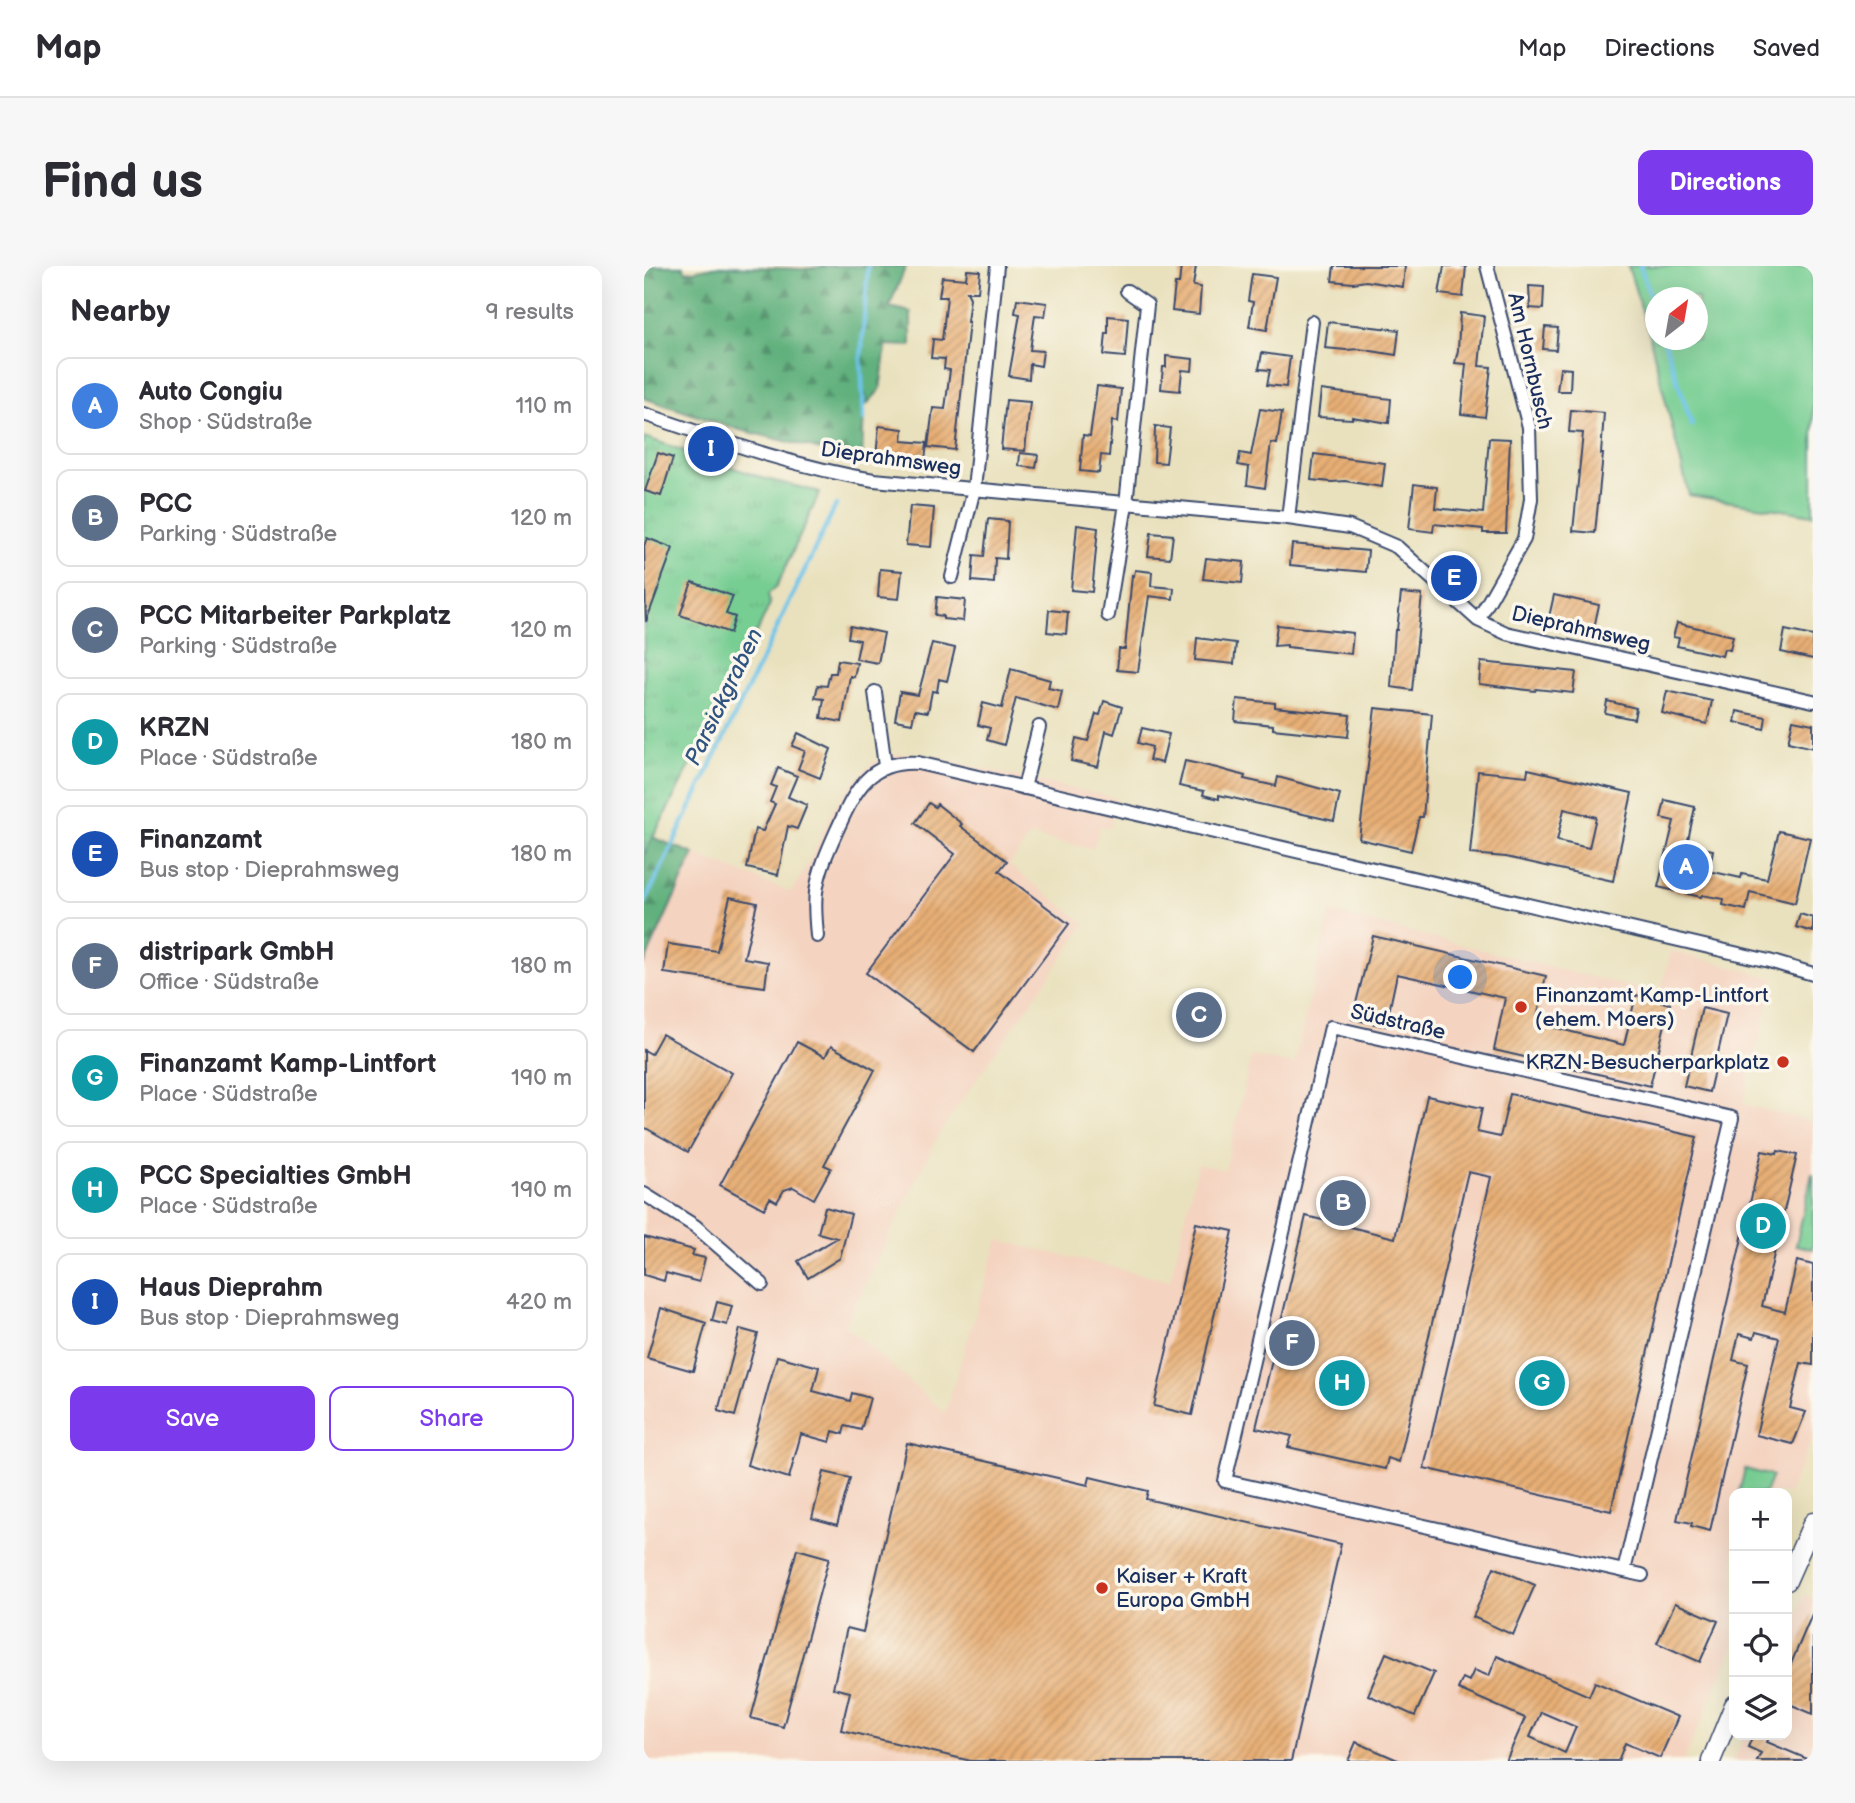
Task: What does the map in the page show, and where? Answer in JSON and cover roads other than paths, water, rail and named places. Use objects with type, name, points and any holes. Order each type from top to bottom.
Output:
[{"type":"main road","points":[[1792,1570],[1813,1522]]},
{"type":"main road","points":[[1710,1761],[1729,1717]]},
{"type":"street","name":"Dieprahmsweg","points":[[952,577],[974,489],[997,266]]},
{"type":"street","name":"Am Hornbusch","points":[[1478,620],[1524,540],[1531,499],[1529,428],[1487,266]]},
{"type":"street","points":[[1108,615],[1126,505],[1147,305],[1127,290]]},
{"type":"street","points":[[1288,518],[1312,322]]},
{"type":"street","name":"Dieprahmsweg","points":[[644,414],[715,439],[819,470],[874,480],[1288,518],[1350,527],[1397,547],[1478,620],[1519,637],[1813,702]]},
{"type":"street","points":[[876,692],[885,766]]},
{"type":"street","points":[[1024,788],[1039,727]]},
{"type":"street","points":[[817,936],[815,894],[823,860],[851,799],[873,773],[899,762],[918,763],[1769,961],[1813,974]]},
{"type":"street","name":"Südstraße","points":[[1331,1027],[1732,1118],[1624,1571],[1225,1481],[1331,1027]]},
{"type":"street","points":[[644,1194],[695,1226],[762,1284]]},
{"type":"street","points":[[1624,1571],[1642,1575]]},
{"type":"waterway","name":"Parsickgraben","points":[[864,420],[861,359],[868,266]]},
{"type":"waterway","points":[[1640,266],[1647,287]]},
{"type":"waterway","points":[[1667,350],[1692,425]]},
{"type":"waterway","name":"Parsickgraben","points":[[644,904],[836,505]]},
{"type":"place","name":"Haus Dieprahm","points":[[711,449]]},
{"type":"place","name":"Finanzamt","points":[[1454,578]]},
{"type":"place","name":"Auto Congiu","points":[[1686,867]]},
{"type":"place","name":"Finanzamt Kamp-Lintfort (ehem. Moers)","points":[[1521,1007]]},
{"type":"place","name":"PCC Mitarbeiter Parkplatz","points":[[1199,1015]]},
{"type":"place","name":"KRZN-Besucherparkplatz","points":[[1783,1062]]},
{"type":"place","name":"PCC","points":[[1343,1203]]},
{"type":"place","name":"KRZN","points":[[1763,1226]]},
{"type":"place","name":"distripark GmbH","points":[[1292,1343]]},
{"type":"place","name":"PCC Specialties GmbH","points":[[1342,1383]]},
{"type":"place","name":"Finanzamt Kamp-Lintfort","points":[[1542,1383]]},
{"type":"place","name":"Kaiser + Kraft Europa GmbH","points":[[1102,1588]]}]
